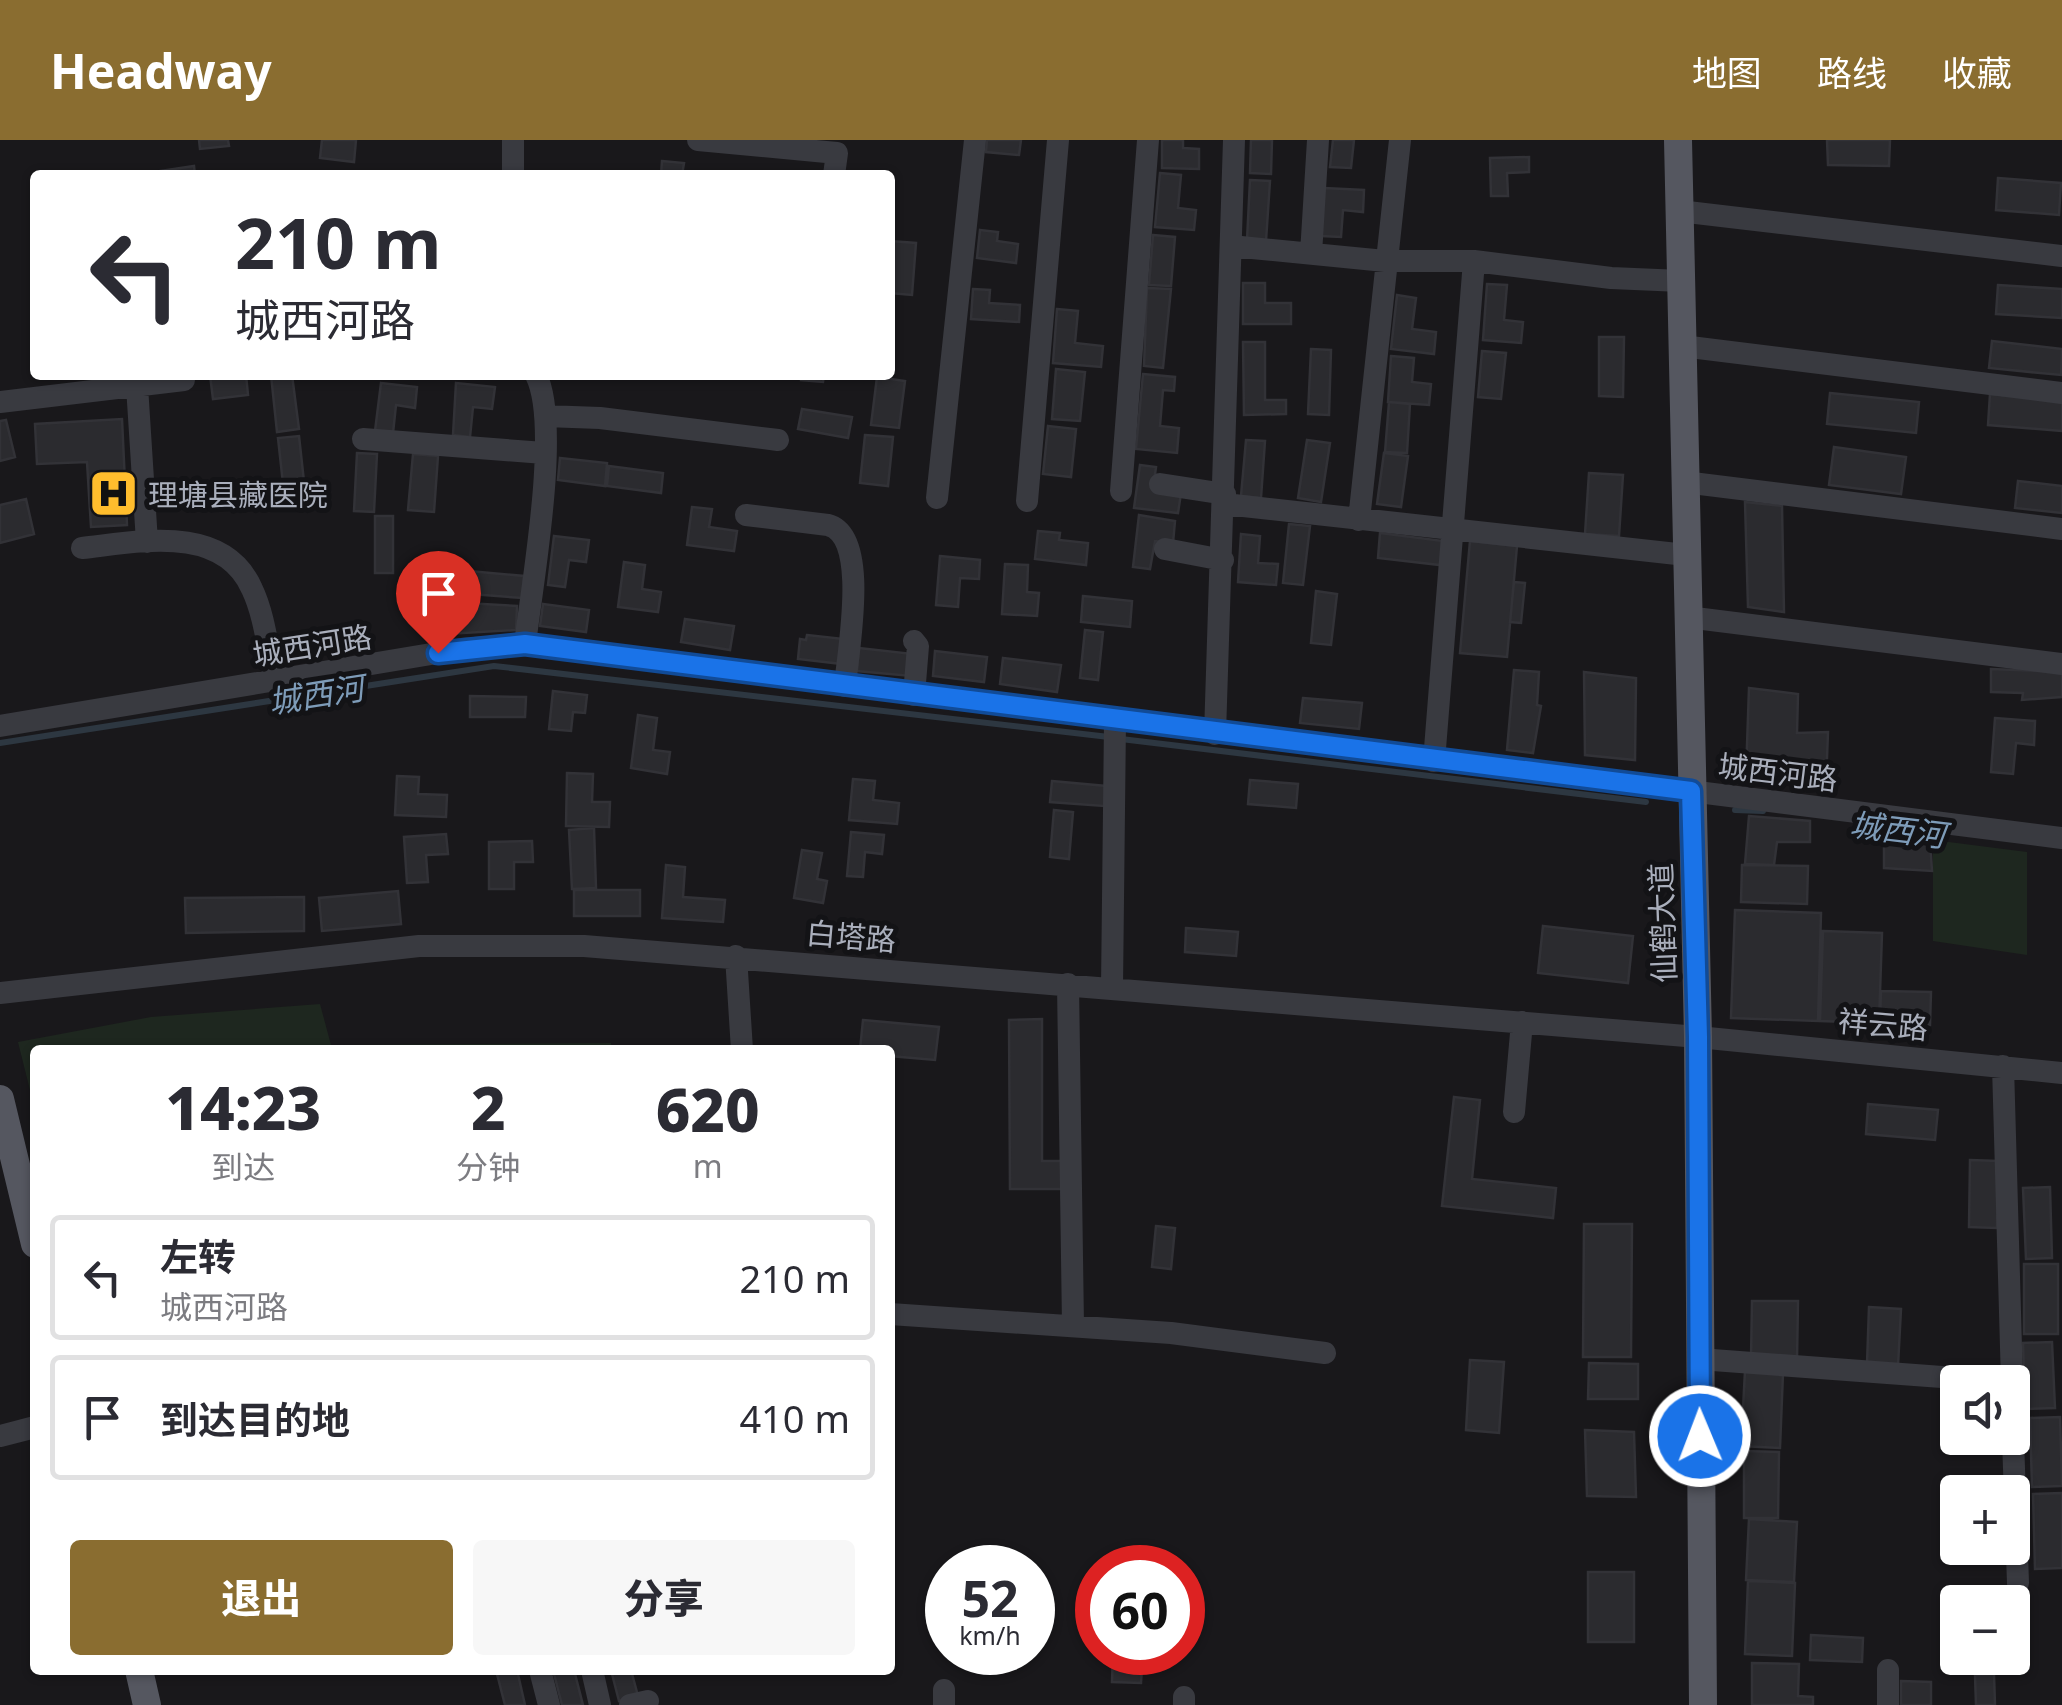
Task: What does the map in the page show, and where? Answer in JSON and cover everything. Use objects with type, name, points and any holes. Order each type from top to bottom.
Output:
[{"type":"main road","name":"仙鹤大道","points":[[1678,140],[1698,1037],[1704,1705]]},
{"type":"main road","points":[[0,1099],[5,1143],[30,1227]]},
{"type":"main road","points":[[140,1675],[147,1705]]},
{"type":"street","points":[[513,170],[514,140]]},
{"type":"street","points":[[698,140],[836,154],[834,170]]},
{"type":"street","points":[[938,498],[975,140]]},
{"type":"street","points":[[1027,501],[1058,140]]},
{"type":"street","points":[[1121,491],[1148,140]]},
{"type":"street","points":[[1215,734],[1234,140]]},
{"type":"street","points":[[1311,254],[1318,140]]},
{"type":"street","points":[[1359,520],[1400,140]]},
{"type":"street","points":[[1679,211],[2062,256]]},
{"type":"street","points":[[1232,246],[1385,261],[1474,261],[1611,278],[1680,281]]},
{"type":"street","points":[[1434,761],[1474,261]]},
{"type":"street","points":[[1682,346],[2062,393]]},
{"type":"street","points":[[0,402],[79,384],[137,386],[184,380]]},
{"type":"street","points":[[525,644],[544,501],[545,416],[537,380]]},
{"type":"street","points":[[137,386],[147,542]]},
{"type":"street","points":[[545,416],[600,418],[778,440]]},
{"type":"street","points":[[363,439],[544,453]]},
{"type":"street","points":[[1684,482],[2062,530]]},
{"type":"street","points":[[1160,484],[1225,499],[1359,520],[1686,555]]},
{"type":"street","points":[[746,515],[828,524],[840,528],[848,539],[854,564],[845,686]]},
{"type":"street","points":[[82,548],[184,541],[204,546],[252,588],[275,681]]},
{"type":"street","points":[[1165,549],[1222,560]]},
{"type":"street","points":[[1688,617],[2062,664]]},
{"type":"street","points":[[914,640],[918,646],[914,695]]},
{"type":"street","name":"城西河路","points":[[0,726],[461,649],[525,644],[914,695],[1115,735],[1215,734],[2062,838]]},
{"type":"street","points":[[1112,988],[1115,735]]},
{"type":"street","name":"白塔路","points":[[0,993],[419,946],[584,946],[1698,1037]]},
{"type":"street","points":[[736,956],[742,1045]]},
{"type":"street","points":[[1068,984],[1073,1325]]},
{"type":"street","points":[[1514,1112],[1522,1022]]},
{"type":"street","name":"祥云路","points":[[1698,1037],[2062,1074]]},
{"type":"street","points":[[2003,1066],[2012,1365]]},
{"type":"street","points":[[895,1314],[1073,1325],[1325,1353]]},
{"type":"street","points":[[1700,1359],[1940,1377]]},
{"type":"street","points":[[0,1436],[30,1428]]},
{"type":"street","points":[[2014,1455],[2018,1583]]},
{"type":"street","points":[[1888,1670],[1888,1705]]},
{"type":"street","points":[[541,1675],[550,1705]]},
{"type":"street","points":[[593,1675],[600,1705]]},
{"type":"shaded area","points":[[1933,840],[2027,852],[2027,955],[1933,941]]},
{"type":"shaded area","points":[[320,1004],[331,1045],[30,1045],[30,1090],[18,1042],[151,1017]]},
{"type":"shaded area","points":[[611,1043],[611,1045],[331,1045]]},
{"type":"building","points":[[199,140],[228,140],[229,146],[200,149]]},
{"type":"building","points":[[322,140],[356,140],[354,162],[320,158]]},
{"type":"building","points":[[987,140],[1021,140],[1019,155],[986,152]]},
{"type":"building","points":[[1162,140],[1183,140],[1183,148],[1199,149],[1199,169],[1162,168]]},
{"type":"building","points":[[1251,140],[1272,140],[1271,174],[1250,173]]},
{"type":"building","points":[[1333,140],[1354,140],[1351,168],[1330,167]]},
{"type":"building","points":[[1827,140],[1890,140],[1889,166],[1828,165]]},
{"type":"building","points":[[1529,157],[1529,172],[1507,173],[1508,196],[1491,196],[1490,158]]},
{"type":"building","points":[[662,161],[684,163],[683,170],[661,170]]},
{"type":"building","points":[[1160,173],[1181,175],[1178,208],[1196,210],[1194,230],[1155,227]]},
{"type":"building","points":[[1998,178],[2061,183],[2059,215],[1996,210]]},
{"type":"building","points":[[1250,180],[1270,181],[1266,241],[1247,240]]},
{"type":"building","points":[[1324,188],[1364,190],[1363,212],[1343,210],[1341,237],[1321,236]]},
{"type":"building","points":[[980,230],[998,232],[997,241],[1018,244],[1016,263],[977,258]]},
{"type":"building","points":[[1153,235],[1175,237],[1171,286],[1149,285]]},
{"type":"building","points":[[895,241],[916,243],[912,295],[895,293]]},
{"type":"building","points":[[1243,283],[1265,283],[1265,303],[1291,303],[1291,324],[1243,324]]},
{"type":"building","points":[[1487,284],[1507,285],[1504,320],[1523,322],[1521,343],[1483,340]]},
{"type":"building","points":[[1998,285],[2062,289],[2062,318],[1996,314]]},
{"type":"building","points":[[1147,288],[1171,289],[1163,368],[1144,366]]},
{"type":"building","points":[[973,289],[990,290],[989,303],[1020,305],[1019,322],[971,319]]},
{"type":"building","points":[[1397,295],[1416,298],[1412,329],[1436,332],[1434,354],[1391,349]]},
{"type":"building","points":[[1057,309],[1078,311],[1075,343],[1103,346],[1101,367],[1053,363]]},
{"type":"building","points":[[1599,337],[1624,337],[1623,397],[1599,396]]},
{"type":"building","points":[[1992,341],[2062,349],[2061,375],[1989,368]]},
{"type":"building","points":[[1243,342],[1265,342],[1265,400],[1286,400],[1286,414],[1244,415]]},
{"type":"building","points":[[1311,349],[1331,350],[1329,415],[1308,414]]},
{"type":"building","points":[[1482,351],[1506,353],[1501,399],[1478,397]]},
{"type":"building","points":[[1391,356],[1414,358],[1412,382],[1431,384],[1429,405],[1388,402]]},
{"type":"building","points":[[1056,369],[1085,372],[1080,421],[1052,419]]},
{"type":"building","points":[[1143,374],[1175,377],[1174,391],[1163,390],[1160,426],[1179,428],[1177,453],[1136,449]]},
{"type":"building","points":[[211,380],[246,380],[248,395],[213,399]]},
{"type":"building","points":[[272,380],[293,380],[299,429],[277,432]]},
{"type":"building","points":[[877,380],[905,381],[899,428],[871,425]]},
{"type":"building","points":[[381,383],[417,387],[415,408],[396,405],[393,433],[375,431]]},
{"type":"building","points":[[456,383],[495,387],[492,409],[473,407],[470,437],[453,435]]},
{"type":"building","points":[[1830,393],[1919,402],[1916,433],[1827,424]]},
{"type":"building","points":[[1990,394],[2062,400],[2062,431],[1988,425]]},
{"type":"building","points":[[1389,402],[1410,404],[1407,453],[1385,452]]},
{"type":"building","points":[[802,409],[852,417],[848,438],[798,429]]},
{"type":"building","points":[[122,419],[127,525],[91,527],[87,462],[37,464],[35,424]]},
{"type":"building","points":[[6,420],[15,457],[0,461],[0,421]]},
{"type":"building","points":[[1048,426],[1076,429],[1071,477],[1043,474]]},
{"type":"building","points":[[865,435],[893,437],[888,486],[860,483]]},
{"type":"building","points":[[299,436],[306,500],[285,502],[278,438]]},
{"type":"building","points":[[1246,440],[1265,441],[1261,498],[1241,496]]},
{"type":"building","points":[[1307,440],[1330,443],[1321,502],[1298,498]]},
{"type":"building","points":[[1834,447],[1906,457],[1901,494],[1829,485]]},
{"type":"building","points":[[357,453],[377,454],[374,512],[354,511]]},
{"type":"building","points":[[1384,453],[1408,456],[1401,507],[1377,504]]},
{"type":"building","points":[[413,454],[438,456],[434,512],[408,510]]},
{"type":"building","points":[[560,458],[607,463],[605,486],[558,480]]},
{"type":"building","points":[[1140,465],[1156,467],[1153,489],[1181,493],[1178,513],[1134,508]]},
{"type":"building","points":[[609,466],[663,473],[661,493],[607,486]]},
{"type":"building","points":[[1589,473],[1623,475],[1619,536],[1585,534]]},
{"type":"building","points":[[2018,481],[2062,486],[2062,513],[2015,508]]},
{"type":"building","points":[[26,499],[34,534],[0,543],[0,505]]},
{"type":"building","points":[[1745,502],[1782,506],[1784,612],[1748,607]]},
{"type":"building","points":[[692,507],[712,509],[709,527],[737,531],[734,551],[687,545]]},
{"type":"building","points":[[1139,515],[1175,521],[1173,543],[1155,541],[1150,569],[1133,567]]},
{"type":"building","points":[[375,516],[393,516],[393,573],[375,573]]},
{"type":"building","points":[[1289,524],[1310,526],[1303,585],[1283,583]]},
{"type":"building","points":[[1038,531],[1060,533],[1059,540],[1088,543],[1086,565],[1035,559]]},
{"type":"building","points":[[1380,533],[1443,541],[1440,565],[1378,558]]},
{"type":"building","points":[[1241,534],[1260,536],[1258,563],[1278,564],[1276,585],[1238,582]]},
{"type":"building","points":[[554,536],[589,540],[586,562],[569,560],[565,587],[548,585]]},
{"type":"building","points":[[1470,541],[1517,546],[1507,657],[1460,653]]},
{"type":"building","points":[[940,556],[980,560],[979,579],[960,578],[958,607],[936,605]]},
{"type":"building","points":[[624,562],[645,565],[642,589],[661,592],[658,612],[618,607]]},
{"type":"building","points":[[1005,564],[1028,565],[1027,592],[1039,593],[1037,616],[1002,614]]},
{"type":"building","points":[[447,569],[524,576],[522,598],[445,592]]},
{"type":"building","points":[[1514,582],[1525,583],[1521,623],[1510,622]]},
{"type":"building","points":[[1316,591],[1337,594],[1331,645],[1311,643]]},
{"type":"building","points":[[1083,596],[1132,601],[1130,627],[1081,622]]},
{"type":"building","points":[[447,602],[517,606],[516,630],[447,634]]},
{"type":"building","points":[[543,604],[589,610],[586,632],[540,626]]},
{"type":"building","points":[[685,619],[734,626],[730,650],[681,642]]},
{"type":"building","points":[[1085,630],[1103,632],[1098,680],[1080,678]]},
{"type":"building","points":[[807,635],[844,639],[842,664],[798,659],[800,639],[806,640]]},
{"type":"building","points":[[859,648],[913,654],[911,676],[857,671]]},
{"type":"building","points":[[935,651],[987,657],[984,682],[933,676]]},
{"type":"building","points":[[1003,658],[1061,665],[1057,692],[1000,684]]},
{"type":"building","points":[[1991,669],[2062,672],[2062,697],[2022,700],[2023,693],[1991,692]]},
{"type":"building","points":[[1514,670],[1539,672],[1537,705],[1541,706],[1533,753],[1507,750]]},
{"type":"building","points":[[1584,672],[1636,678],[1635,760],[1585,755]]},
{"type":"building","points":[[1749,688],[1798,694],[1797,733],[1828,732],[1826,784],[1746,774]]},
{"type":"building","points":[[553,691],[587,695],[585,713],[573,712],[571,731],[549,729]]},
{"type":"building","points":[[470,696],[526,697],[525,717],[470,717]]},
{"type":"building","points":[[1303,698],[1362,703],[1359,729],[1300,723]]},
{"type":"building","points":[[638,715],[657,718],[653,750],[670,752],[667,774],[631,768]]},
{"type":"building","points":[[1995,718],[2035,721],[2034,745],[2016,743],[2013,774],[1991,772]]},
{"type":"building","points":[[567,773],[593,774],[592,802],[610,802],[609,827],[566,826]]},
{"type":"building","points":[[397,776],[419,777],[418,794],[447,795],[446,817],[395,815]]},
{"type":"building","points":[[853,779],[875,781],[873,800],[899,803],[897,824],[849,820]]},
{"type":"building","points":[[1250,780],[1298,784],[1296,808],[1248,804]]},
{"type":"building","points":[[1052,781],[1106,786],[1104,806],[1050,802]]},
{"type":"building","points":[[1054,810],[1073,812],[1069,859],[1050,857]]},
{"type":"building","points":[[1749,816],[1810,821],[1810,842],[1777,842],[1774,865],[1745,864]]},
{"type":"building","points":[[594,828],[596,888],[572,889],[569,830]]},
{"type":"building","points":[[851,832],[884,835],[882,854],[865,852],[863,877],[847,876]]},
{"type":"building","points":[[446,834],[448,854],[426,855],[428,882],[407,883],[404,837]]},
{"type":"building","points":[[1884,837],[1930,840],[1932,871],[1884,868]]},
{"type":"building","points":[[532,841],[533,862],[514,862],[514,889],[489,889],[489,842]]},
{"type":"building","points":[[802,850],[822,853],[817,879],[827,881],[823,903],[794,898]]},
{"type":"building","points":[[666,865],[685,867],[683,897],[725,900],[723,922],[662,918]]},
{"type":"building","points":[[1742,865],[1808,866],[1807,904],[1741,902]]},
{"type":"building","points":[[574,890],[640,890],[640,916],[574,916]]},
{"type":"building","points":[[398,891],[401,924],[322,931],[319,898]]},
{"type":"building","points":[[304,897],[304,931],[186,933],[185,898]]},
{"type":"building","points":[[1735,910],[1821,913],[1818,1021],[1731,1018]]},
{"type":"building","points":[[1543,926],[1633,936],[1628,983],[1538,973]]},
{"type":"building","points":[[1186,928],[1238,932],[1236,956],[1185,952]]},
{"type":"building","points":[[1823,931],[1882,933],[1879,1023],[1820,1021]]},
{"type":"building","points":[[1881,991],[1931,992],[1930,1025],[1880,1023]]},
{"type":"building","points":[[1042,1019],[1042,1161],[1063,1161],[1063,1189],[1010,1189],[1009,1020]]},
{"type":"building","points":[[863,1020],[939,1027],[935,1060],[895,1056],[895,1045],[860,1045]]},
{"type":"building","points":[[1454,1097],[1480,1100],[1472,1179],[1556,1188],[1553,1218],[1442,1206]]},
{"type":"building","points":[[1868,1104],[1938,1110],[1935,1140],[1866,1134]]},
{"type":"building","points":[[1970,1160],[1998,1161],[1997,1228],[1969,1227]]},
{"type":"building","points":[[2050,1187],[2052,1258],[2026,1259],[2023,1188]]},
{"type":"building","points":[[1584,1224],[1632,1224],[1631,1357],[1583,1357]]},
{"type":"building","points":[[1156,1226],[1175,1228],[1171,1269],[1152,1267]]},
{"type":"building","points":[[2024,1264],[2058,1264],[2058,1334],[2024,1334]]},
{"type":"building","points":[[1752,1301],[1798,1301],[1797,1360],[1751,1359]]},
{"type":"building","points":[[1869,1307],[1901,1309],[1898,1366],[1867,1364]]},
{"type":"building","points":[[2052,1342],[2055,1408],[2030,1409],[2030,1365],[2024,1365],[2023,1343]]},
{"type":"building","points":[[1470,1360],[1504,1362],[1499,1433],[1466,1430]]},
{"type":"building","points":[[1589,1363],[1638,1364],[1638,1399],[1588,1399]]},
{"type":"building","points":[[1745,1371],[1783,1373],[1780,1448],[1741,1446]]},
{"type":"building","points":[[2060,1417],[2062,1486],[2032,1487],[2030,1418]]},
{"type":"building","points":[[1585,1430],[1634,1432],[1636,1497],[1587,1496]]},
{"type":"building","points":[[1744,1451],[1779,1452],[1778,1518],[1744,1518]]},
{"type":"building","points":[[2062,1493],[2062,1568],[2035,1569],[2033,1494]]},
{"type":"building","points":[[1749,1519],[1797,1522],[1794,1582],[1746,1580]]},
{"type":"building","points":[[1588,1572],[1634,1572],[1634,1642],[1588,1642]]},
{"type":"building","points":[[1748,1581],[1795,1583],[1792,1656],[1745,1654]]},
{"type":"building","points":[[1811,1635],[1863,1638],[1862,1662],[1810,1660]]},
{"type":"building","points":[[1752,1663],[1799,1664],[1798,1696],[1813,1697],[1813,1705],[1752,1705]]},
{"type":"building","points":[[497,1675],[518,1675],[525,1705],[505,1705]]},
{"type":"building","points":[[554,1675],[575,1675],[583,1705],[562,1705]]},
{"type":"building","points":[[612,1675],[632,1675],[638,1696],[619,1701]]},
{"type":"building","points":[[1112,1675],[1142,1675],[1141,1683],[1112,1682]]},
{"type":"building","points":[[1975,1675],[1994,1675],[1995,1705],[1976,1705]]},
{"type":"building","points":[[1901,1681],[1931,1682],[1931,1705],[1901,1705]]},
{"type":"waterway","name":"城西河","points":[[0,743],[494,666],[1109,737]]},
{"type":"waterway","name":"城西河","points":[[1121,739],[1646,802]]},
{"type":"waterway","name":"城西河","points":[[1735,810],[1763,811]]},
{"type":"place","name":"理塘县藏医院","points":[[113,494]]},
{"type":"route","points":[[438,653],[486,645],[525,644],[1691,791],[1698,1037],[1700,1436]]}]
